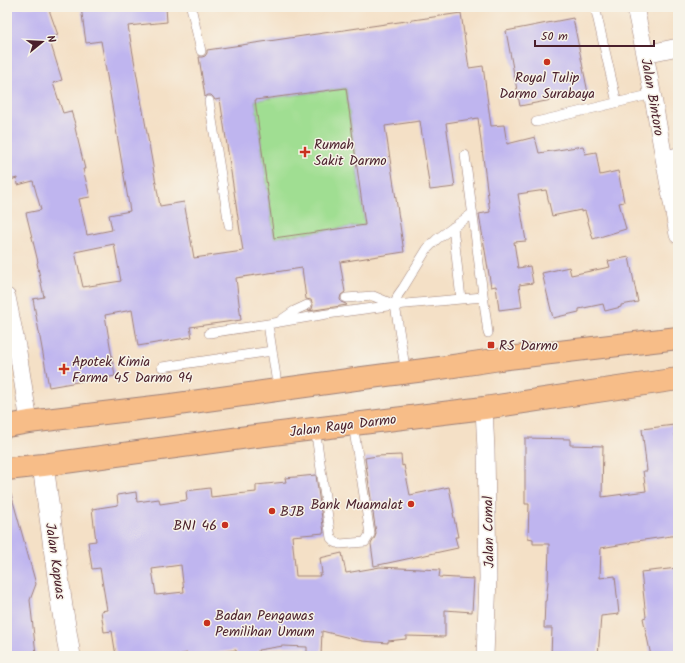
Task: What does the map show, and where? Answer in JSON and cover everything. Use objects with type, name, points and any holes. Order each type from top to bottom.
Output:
[{"type":"main road","points":[[7,426],[500,359],[678,338]]},
{"type":"main road","name":"Jalan Raya Darmo","points":[[7,469],[315,428],[484,408],[678,379]]},
{"type":"street","name":"Jalan Bintoro","points":[[635,7],[653,94],[671,157],[678,235]]},
{"type":"street","points":[[645,54],[678,47]]},
{"type":"street","points":[[7,297],[30,422]]},
{"type":"street","name":"Jalan Comal","points":[[484,408],[488,578],[485,656]]},
{"type":"street","name":"Jalan Kapuas","points":[[43,465],[70,656]]},
{"type":"lane","points":[[192,7],[201,51]]},
{"type":"lane","points":[[595,7],[617,103]]},
{"type":"lane","points":[[536,122],[653,94]]},
{"type":"lane","points":[[209,101],[229,225]]},
{"type":"lane","points":[[465,155],[488,333]]},
{"type":"lane","points":[[405,372],[395,305],[398,295],[404,288],[427,249],[437,239],[473,213]]},
{"type":"lane","points":[[453,227],[461,299]]},
{"type":"lane","points":[[346,298],[373,296],[395,305]]},
{"type":"lane","points":[[209,333],[395,305],[483,297]]},
{"type":"lane","points":[[278,322],[294,311],[307,305]]},
{"type":"lane","points":[[268,324],[276,377],[276,390]]},
{"type":"lane","points":[[162,367],[272,351]]},
{"type":"lane","points":[[315,428],[331,538],[340,544],[366,542],[370,534],[353,424]]},
{"type":"green space","points":[[346,88],[365,225],[274,238],[255,100]]},
{"type":"building","points":[[13,7],[48,7],[58,35],[49,38],[62,80],[53,83],[63,113],[71,111],[76,127],[85,169],[83,169],[90,197],[79,199],[87,235],[112,230],[109,215],[130,211],[101,41],[86,43],[81,7],[166,7],[167,22],[128,26],[160,206],[184,202],[194,258],[243,251],[220,99],[215,100],[211,95],[205,97],[199,57],[205,56],[207,50],[461,13],[469,68],[483,66],[491,126],[504,125],[507,144],[535,137],[539,153],[583,146],[585,154],[596,152],[600,175],[618,171],[624,202],[619,203],[626,229],[593,239],[585,211],[581,212],[581,210],[552,216],[546,190],[518,194],[526,241],[514,242],[518,268],[530,266],[533,283],[519,285],[522,307],[499,310],[496,286],[491,287],[479,214],[490,212],[478,118],[446,123],[455,187],[430,190],[420,121],[385,126],[404,252],[340,262],[345,292],[341,295],[340,299],[341,302],[347,305],[308,311],[312,309],[313,305],[311,300],[306,299],[302,268],[236,278],[241,320],[190,327],[192,337],[138,346],[132,310],[105,315],[115,376],[49,387],[33,299],[44,297],[38,262],[26,213],[41,210],[33,181],[18,185],[17,178],[7,181],[7,9]],"holes":[[[346,88],[365,225],[274,238],[255,100]],[[114,244],[121,281],[83,287],[75,252]]]},
{"type":"building","name":"Royal Tulip Darmo Surabaya","points":[[573,18],[588,93],[520,106],[506,31]]},
{"type":"building","points":[[629,257],[638,302],[621,305],[621,307],[605,311],[603,304],[579,309],[579,312],[553,318],[542,273],[569,267],[571,275],[610,267],[608,261]]},
{"type":"building","points":[[674,425],[678,458],[678,535],[601,548],[600,578],[615,576],[619,614],[601,616],[598,656],[551,656],[552,628],[544,628],[545,601],[548,582],[549,544],[533,544],[533,539],[528,538],[529,504],[525,504],[525,438],[570,439],[570,445],[603,446],[602,497],[646,491],[643,471],[647,471],[642,429]]},
{"type":"building","points":[[401,455],[402,466],[404,465],[410,495],[449,487],[458,537],[455,537],[458,548],[374,566],[371,544],[376,533],[365,458]]},
{"type":"building","points":[[316,475],[324,533],[292,536],[296,576],[320,576],[319,574],[322,574],[320,558],[342,553],[346,573],[380,567],[440,570],[439,577],[474,579],[472,612],[445,610],[445,637],[406,636],[406,639],[388,641],[388,643],[362,641],[322,631],[321,656],[307,656],[307,647],[283,646],[258,650],[259,656],[237,656],[236,650],[192,656],[187,656],[187,653],[174,656],[116,656],[112,631],[104,632],[101,611],[107,610],[100,568],[92,569],[88,542],[96,541],[92,509],[118,505],[117,495],[136,492],[137,502],[159,499],[160,504],[187,500],[186,491],[210,488],[211,497],[256,492],[256,485],[286,482],[285,478]],"holes":[[[181,565],[184,592],[156,595],[152,569]]]},
{"type":"building","points":[[11,494],[36,584],[30,600],[36,654],[19,656],[7,656],[7,495]]},
{"type":"building","points":[[678,568],[678,656],[651,656],[643,618],[646,617],[641,572]]},
{"type":"place","name":"Royal Tulip Darmo Surabaya","points":[[547,62]]},
{"type":"place","name":"Rumah Sakit Darmo","points":[[305,152]]},
{"type":"place","name":"RS Darmo","points":[[491,345]]},
{"type":"place","name":"Apotek Kimia Farma 45 Darmo 94","points":[[64,369]]},
{"type":"place","name":"Bank Muamalat","points":[[411,504]]},
{"type":"place","name":"BJB","points":[[272,511]]},
{"type":"place","name":"BNI 46","points":[[225,525]]},
{"type":"place","name":"Badan Pengawas Pemilihan Umum","points":[[207,623]]}]
